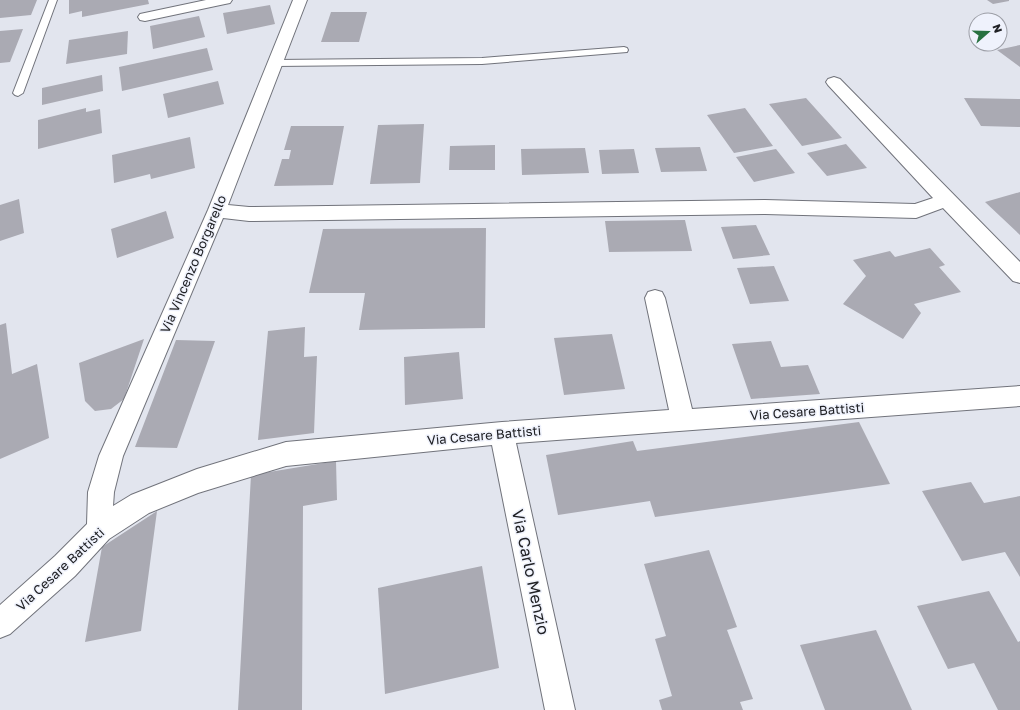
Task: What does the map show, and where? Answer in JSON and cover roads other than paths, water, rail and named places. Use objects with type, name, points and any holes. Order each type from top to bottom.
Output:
[{"type":"street","points":[[145,17],[225,0]]},
{"type":"street","name":"Via Vincenzo Borgarello","points":[[100,530],[101,492],[111,456],[217,210],[300,0]]},
{"type":"street","points":[[834,82],[946,200],[1020,275]]},
{"type":"street","points":[[217,210],[249,214],[765,207],[916,211],[946,200]]},
{"type":"street","points":[[656,298],[683,420]]},
{"type":"street","name":"Via Cesare Battisti","points":[[0,624],[65,566],[100,530],[140,504],[197,481],[286,454],[502,433],[1020,396]]},
{"type":"street","name":"Via Carlo Menzio","points":[[502,433],[560,710]]},
{"type":"lane","points":[[18,93],[54,0]]},
{"type":"lane","points":[[275,62],[482,61],[624,50]]}]
